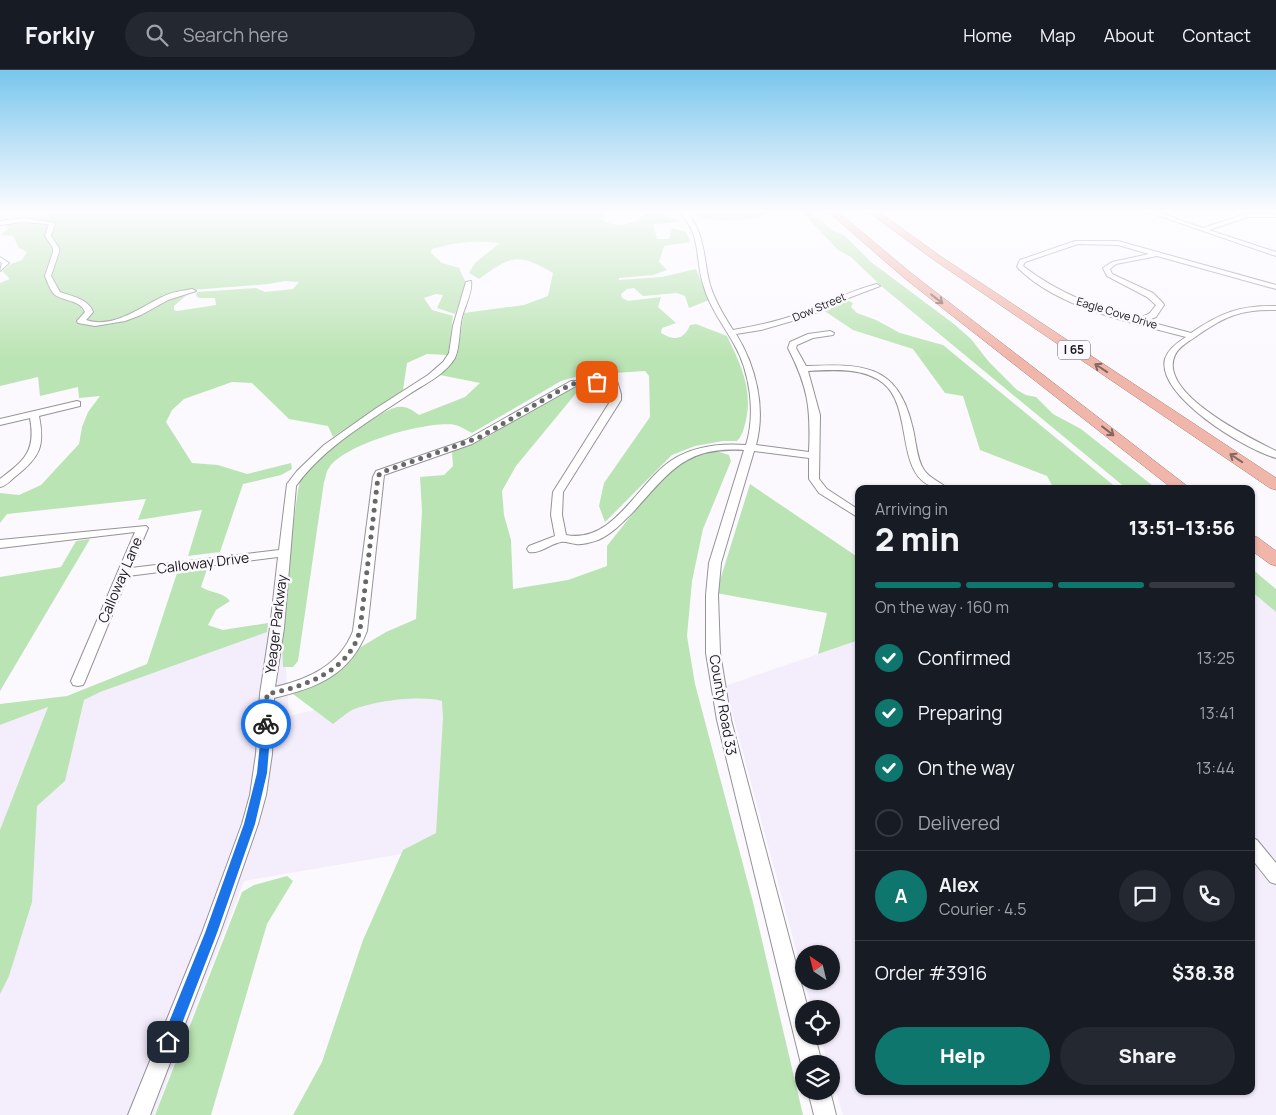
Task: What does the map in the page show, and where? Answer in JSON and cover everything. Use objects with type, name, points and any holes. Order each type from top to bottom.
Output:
[{"type":"highway","points":[[890,261],[1178,485]]},
{"type":"highway","name":"I 65","points":[[941,261],[1276,485]]},
{"type":"highway","points":[[1255,544],[1276,560]]},
{"type":"street","points":[[0,269],[6,263],[3,261]]},
{"type":"street","points":[[53,261],[48,276],[57,293],[82,303],[88,308],[89,312],[81,321],[83,323],[100,324],[117,321],[142,312],[167,297],[192,292]]},
{"type":"street","name":"County Road 33","points":[[703,261],[708,288],[744,358],[754,391],[755,420],[750,449],[715,563],[712,595],[713,653],[724,720],[796,1000]]},
{"type":"street","name":"Eagle Cove Drive","points":[[1023,261],[1020,267],[1030,276],[1081,304],[1192,336]]},
{"type":"street","points":[[1125,261],[1114,263],[1106,268],[1109,275],[1150,295],[1160,305],[1152,315],[1141,321]]},
{"type":"street","name":"Eagle Cove Drive","points":[[1183,261],[1276,286]]},
{"type":"street","name":"Yeager Parkway","points":[[139,1115],[211,933],[250,824],[262,773],[267,694],[277,628],[291,486],[311,462],[353,429],[438,372],[449,361],[453,353],[456,324],[468,282]]},
{"type":"street","name":"Dow Street","points":[[730,333],[783,322],[812,312],[848,295],[878,286]]},
{"type":"street","points":[[1276,308],[1232,311],[1220,316],[1174,350],[1168,361],[1170,375],[1189,401],[1214,421],[1276,455]]},
{"type":"street","points":[[830,333],[805,338],[794,344],[793,351],[803,369],[815,415],[816,443],[813,474],[819,487],[831,498],[855,513]]},
{"type":"street","points":[[803,369],[852,370],[873,375],[889,383],[903,409],[916,467],[936,485]]},
{"type":"street","points":[[267,694],[288,690],[320,677],[341,662],[354,647],[360,630],[378,477],[377,471],[473,440],[574,384],[613,378],[617,394],[616,400],[558,492],[556,508],[558,530],[561,538]]},
{"type":"street","points":[[0,422],[77,404]]},
{"type":"street","points":[[0,484],[22,466],[36,448],[39,432],[34,414]]},
{"type":"street","points":[[533,549],[561,538],[571,541],[581,540],[597,536],[610,529],[669,467],[690,455],[715,448],[814,455]]},
{"type":"street","name":"Calloway Lane","points":[[0,544],[142,528],[78,681]]},
{"type":"street","name":"Calloway Drive","points":[[123,573],[283,553]]},
{"type":"street","points":[[1255,850],[1276,876]]},
{"type":"street","points":[[821,1100],[824,1115]]},
{"type":"shaded area","points":[[1255,594],[1276,612],[1276,1115],[843,1115],[839,1100],[840,1055],[825,1055],[823,1045],[840,1045],[840,1000],[809,1000],[807,990],[840,990],[840,945],[795,946],[725,686],[855,641],[855,1095],[1255,1095]]},
{"type":"shaded area","points":[[283,620],[289,716],[446,678],[448,846],[244,881],[154,1115],[0,1115],[0,725]]},
{"type":"green space","points":[[20,261],[51,261],[46,274],[48,286],[58,295],[85,308],[85,314],[78,320],[80,324],[89,325],[107,324],[124,320],[183,294],[189,293],[174,306],[174,310],[216,305],[215,298],[199,298],[196,296],[197,292],[256,288],[265,292],[293,289],[299,282],[285,281],[191,290],[165,297],[141,311],[114,321],[85,322],[84,320],[92,310],[92,307],[87,302],[57,290],[51,278],[51,271],[55,261],[440,261],[459,268],[466,283],[455,314],[437,308],[443,295],[436,294],[424,298],[432,310],[453,316],[448,355],[427,354],[407,363],[403,390],[333,437],[328,426],[289,419],[252,383],[232,382],[184,399],[172,410],[166,422],[192,463],[218,465],[247,474],[291,463],[292,469],[281,475],[243,484],[220,552],[188,556],[202,510],[138,520],[146,499],[7,514],[0,523],[0,493],[19,495],[41,485],[79,444],[82,427],[88,412],[100,396],[79,398],[78,387],[40,396],[38,377],[0,386],[0,283],[10,279],[2,271],[11,264]]},
{"type":"green space","points":[[478,261],[510,261],[479,279],[469,273]]},
{"type":"green space","points":[[526,261],[659,261],[667,270],[653,275],[619,278],[619,280],[662,277],[696,269],[709,300],[689,308],[685,296],[677,293],[643,296],[634,288],[627,289],[621,294],[622,298],[628,301],[661,297],[658,307],[676,323],[662,328],[661,333],[670,337],[678,338],[682,336],[690,325],[696,324],[727,336],[741,366],[748,398],[746,420],[741,436],[737,441],[723,441],[695,446],[672,455],[605,522],[599,506],[604,483],[650,417],[649,376],[645,371],[582,375],[561,381],[472,433],[455,425],[426,426],[387,436],[351,450],[329,468],[324,482],[298,661],[293,667],[283,667],[281,615],[298,490],[302,476],[347,436],[377,416],[398,407],[412,410],[419,415],[465,397],[480,383],[440,375],[457,357],[464,313],[524,305],[548,296],[553,273]]},
{"type":"green space","points":[[855,261],[870,261],[954,324],[971,339],[989,362],[1017,390],[1026,395],[1036,397],[1053,414],[1081,429],[1152,485],[1122,485],[880,285]]},
{"type":"green space","points":[[845,299],[853,303],[851,307],[857,313],[876,320],[900,333],[943,345],[1113,485],[1052,485],[1047,476],[980,450],[963,396],[945,393],[913,349],[853,330],[823,310]]},
{"type":"green space","points":[[575,386],[582,386],[516,466],[502,491],[504,515],[511,540],[513,589],[568,580],[607,566],[607,546],[663,475],[699,454],[716,451],[729,455],[731,461],[703,529],[692,581],[687,636],[695,684],[753,902],[795,1081],[795,1100],[799,1100],[803,1115],[293,1115],[322,1062],[363,940],[403,850],[436,833],[443,718],[442,701],[409,699],[361,707],[350,711],[333,724],[293,694],[327,678],[348,662],[359,648],[386,632],[416,619],[422,511],[420,477],[444,475],[453,466],[452,452],[486,438],[553,396]]},
{"type":"green space","points":[[750,484],[855,555],[855,641],[818,654],[827,613],[716,593]]},
{"type":"green space","points":[[90,539],[0,691],[0,577],[61,567],[76,541]]},
{"type":"green space","points":[[207,569],[201,587],[224,596],[230,601],[216,610],[208,625],[223,630],[268,623],[267,632],[100,692],[84,700],[65,781],[37,806],[32,902],[9,976],[0,994],[0,830],[48,707],[0,725],[0,704],[67,696],[147,664],[177,573]]},
{"type":"green space","points":[[1255,571],[1276,589],[1276,612],[1255,594]]},
{"type":"green space","points":[[287,876],[293,881],[267,924],[211,1115],[155,1115],[242,892],[254,885]]},
{"type":"way so far","points":[[266,724],[267,694],[288,690],[320,677],[349,654],[358,639],[380,473],[478,438],[564,388],[578,382],[597,382]]},
{"type":"route","points":[[168,1042],[211,933],[250,824],[262,773],[266,724]]}]
